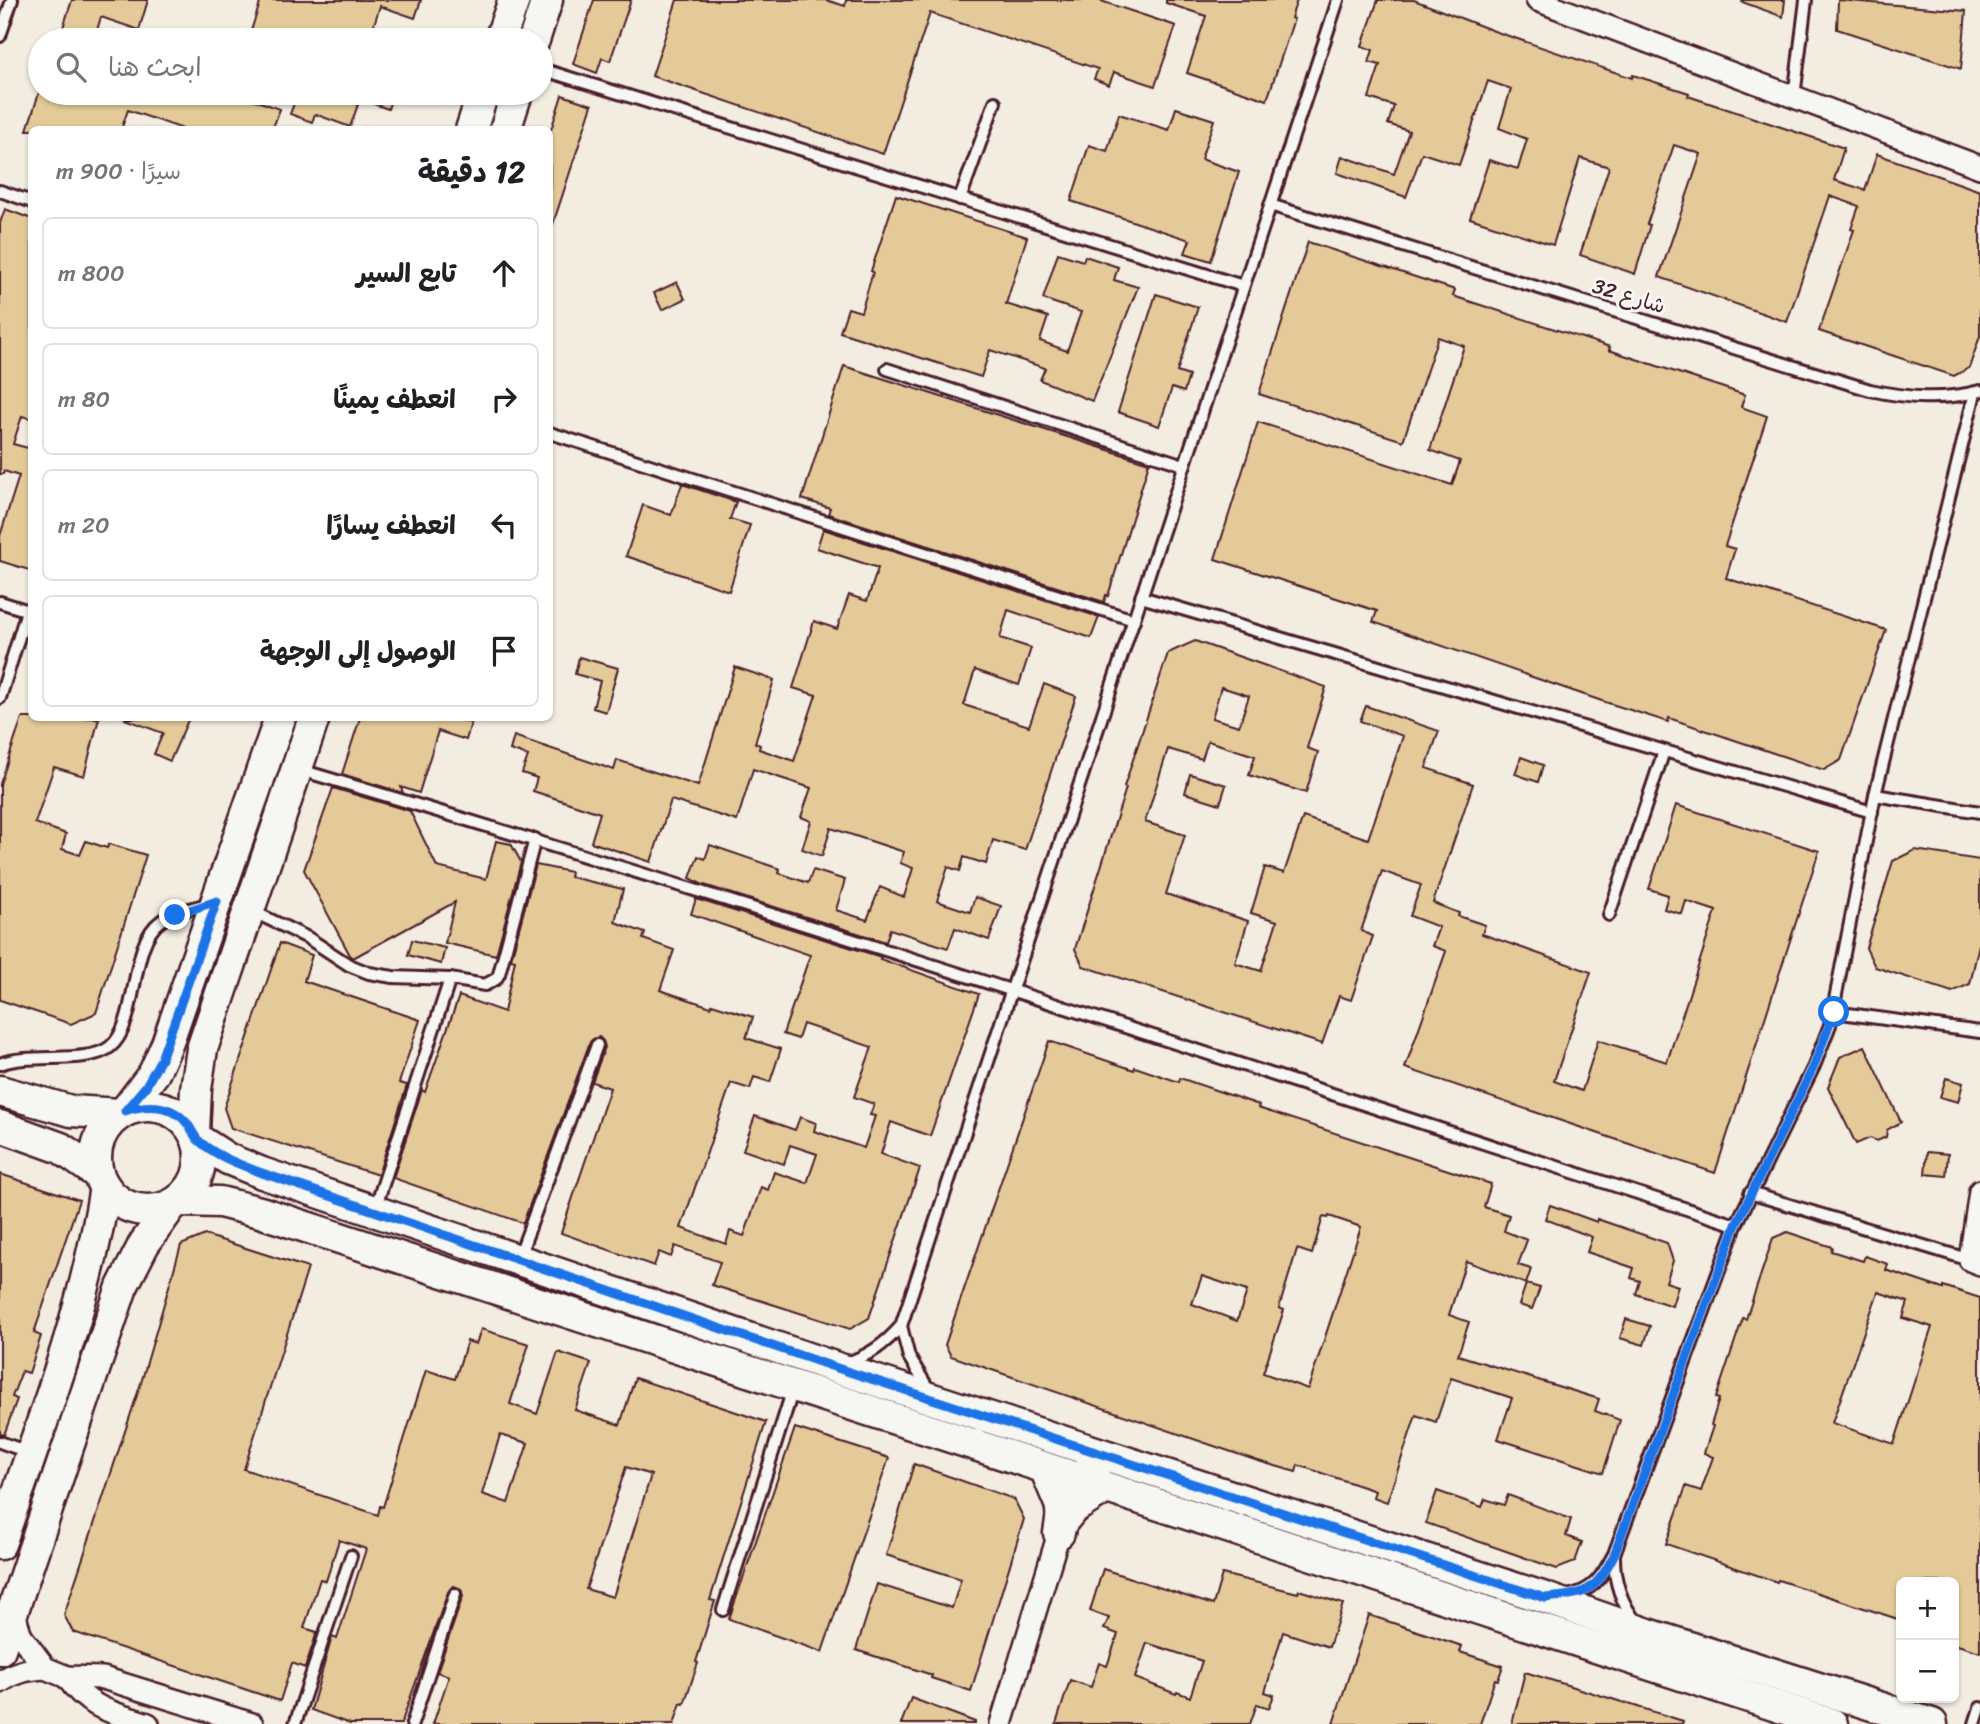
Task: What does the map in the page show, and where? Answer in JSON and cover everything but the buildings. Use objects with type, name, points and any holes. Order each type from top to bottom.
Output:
[{"type":"main road","points":[[504,28],[514,0]]},
{"type":"main road","points":[[538,28],[547,0]]},
{"type":"main road","points":[[472,126],[479,105]]},
{"type":"main road","points":[[506,126],[513,105]]},
{"type":"main road","points":[[0,1544],[90,1269],[101,1181],[96,1157],[99,1140],[107,1125],[146,1086],[161,1059],[279,721]]},
{"type":"main road","points":[[0,1649],[122,1287],[144,1244],[175,1203],[191,1189],[198,1173],[200,1156],[195,1136],[196,1089],[202,1049],[313,721]]},
{"type":"main road","points":[[0,1091],[71,1111],[122,1112],[140,1106],[156,1106],[178,1115],[195,1136],[245,1167],[834,1367],[1545,1598],[1648,1634],[1932,1724]]},
{"type":"main road","points":[[0,1126],[61,1148],[101,1181],[115,1198],[128,1206],[157,1210],[175,1203],[199,1200],[240,1206],[1832,1724]]},
{"type":"main road","points":[[1059,1533],[1065,1497],[1076,1479],[1091,1471],[1129,1463]]},
{"type":"street","points":[[1536,0],[1980,167]]},
{"type":"street","points":[[1975,1262],[1980,1191]]},
{"type":"street","points":[[1040,1468],[1056,1506],[1059,1533]]},
{"type":"street","points":[[1001,1724],[1059,1533],[1076,1512],[1111,1490]]},
{"type":"street","points":[[13,1610],[21,1636],[46,1668]]},
{"type":"street","points":[[0,1682],[28,1669],[46,1668],[67,1677],[103,1678],[252,1724]]},
{"type":"street","points":[[67,1677],[86,1700],[99,1708],[148,1724]]},
{"type":"lane","points":[[0,36],[12,0]]},
{"type":"lane","points":[[834,1367],[881,1347],[901,1326],[1338,0]]},
{"type":"lane","points":[[1794,97],[1806,0]]},
{"type":"lane","points":[[553,73],[1243,286]]},
{"type":"lane","points":[[960,199],[995,102]]},
{"type":"lane","points":[[0,191],[28,201]]},
{"type":"lane","name":"شارع 32","points":[[1270,205],[1870,390],[1922,398],[1977,392]]},
{"type":"lane","points":[[887,369],[1184,465]]},
{"type":"lane","points":[[1545,1598],[1570,1596],[1592,1588],[1600,1580],[1614,1555],[1736,1225],[1814,1066],[1834,1012],[1875,795],[1977,392]]},
{"type":"lane","points":[[553,434],[1133,620]]},
{"type":"lane","points":[[1141,597],[1872,812]]},
{"type":"lane","points":[[0,602],[28,612]]},
{"type":"lane","points":[[0,698],[28,615]]},
{"type":"lane","points":[[1609,915],[1664,751]]},
{"type":"lane","points":[[298,769],[535,839],[1012,990],[1736,1225]]},
{"type":"lane","points":[[1875,795],[1980,812]]},
{"type":"lane","points":[[250,911],[308,938],[349,965],[369,974],[450,979],[485,985],[496,979],[535,839]]},
{"type":"lane","points":[[0,1064],[22,1058],[95,1054],[108,1048],[122,1031],[150,932],[168,917],[217,901]]},
{"type":"lane","points":[[374,1211],[450,979]]},
{"type":"lane","points":[[1834,1012],[1980,1032]]},
{"type":"lane","points":[[518,1260],[597,1045]]},
{"type":"lane","points":[[1750,1193],[1975,1262]]},
{"type":"lane","points":[[901,1326],[915,1370],[935,1398]]},
{"type":"lane","points":[[723,1610],[794,1386]]},
{"type":"lane","points":[[0,1443],[31,1453]]},
{"type":"lane","points":[[1614,1555],[1617,1588],[1624,1606],[1648,1634]]},
{"type":"lane","points":[[295,1724],[351,1556]]},
{"type":"lane","points":[[412,1724],[456,1594]]},
{"type":"lane","points":[[1975,1724],[1980,1708]]},
{"type":"route","points":[[175,915],[217,901],[161,1059],[146,1086],[125,1111],[140,1106],[156,1106],[171,1111],[184,1120],[197,1139],[245,1167],[834,1367],[1545,1598],[1570,1596],[1592,1588],[1600,1580],[1614,1555],[1736,1225],[1814,1066],[1834,1012]]}]
